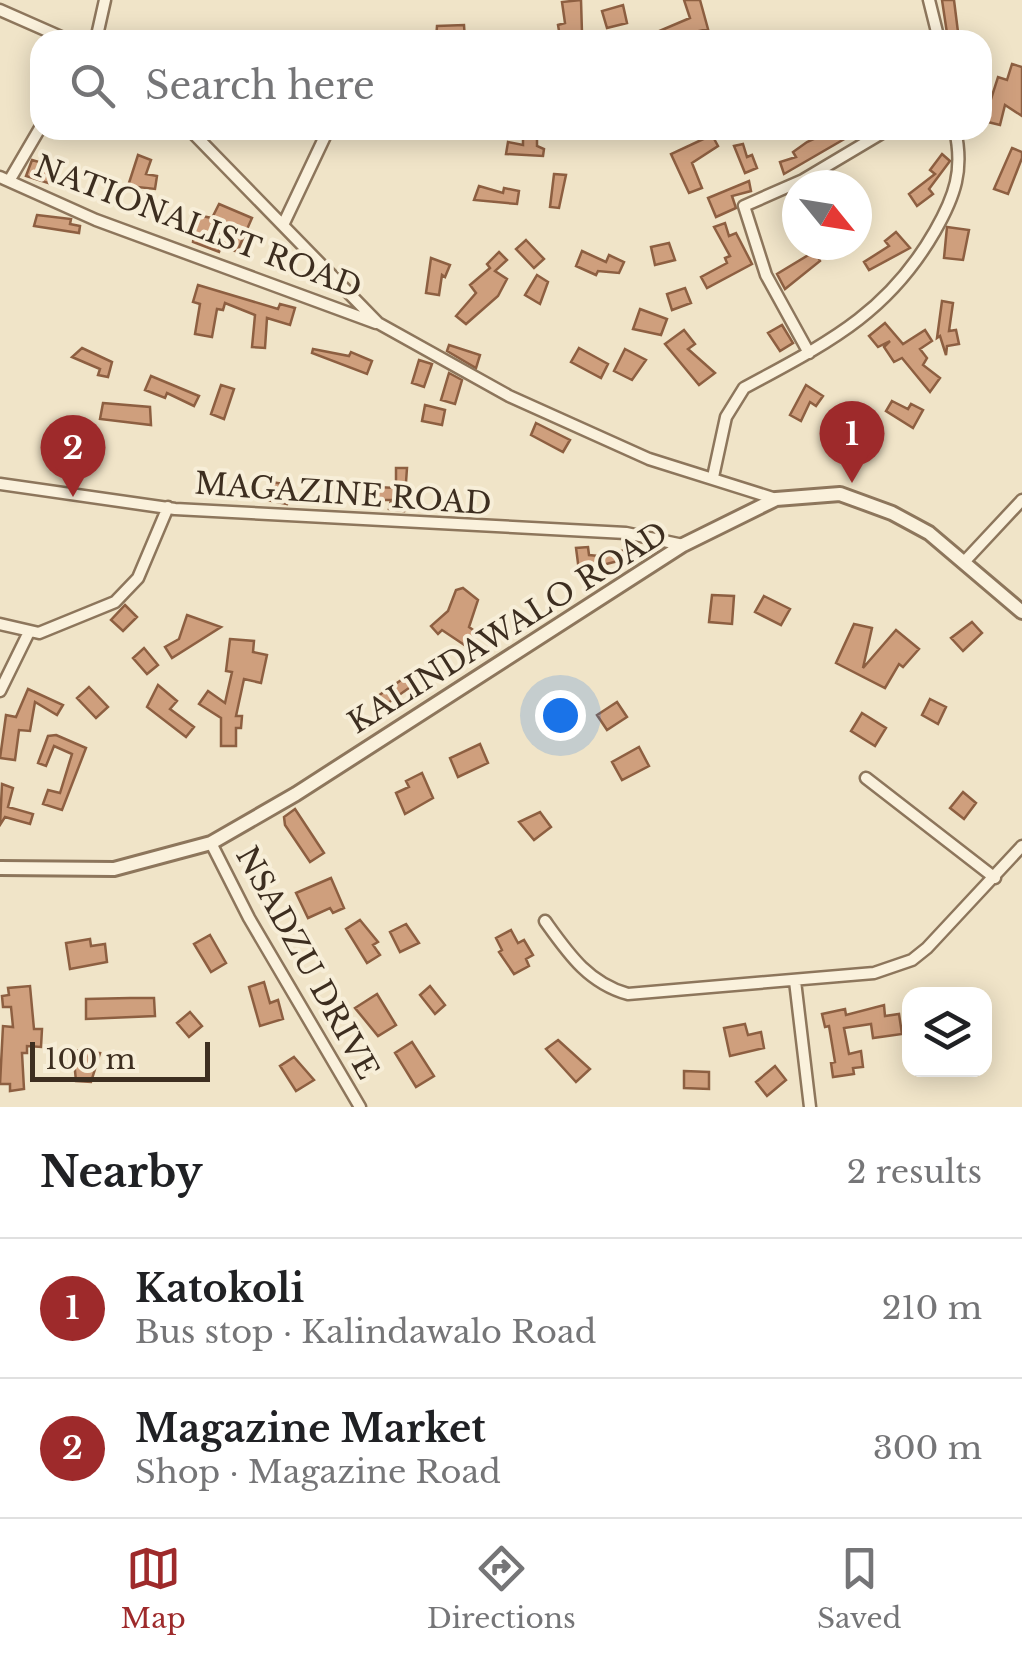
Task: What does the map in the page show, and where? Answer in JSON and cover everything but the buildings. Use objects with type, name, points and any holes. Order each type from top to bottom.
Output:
[{"type":"street","points":[[98,30],[105,0]]},
{"type":"street","points":[[929,0],[936,30]]},
{"type":"street","points":[[0,10],[45,30]]},
{"type":"street","points":[[5,179],[32,140]]},
{"type":"street","points":[[200,140],[378,323],[509,396],[649,459],[776,499]]},
{"type":"street","points":[[284,226],[323,140]]},
{"type":"street","points":[[809,353],[766,275],[744,206],[803,180],[870,140]]},
{"type":"street","points":[[713,477],[733,400],[744,388],[809,353],[874,309],[919,259],[960,179],[956,140]]},
{"type":"street","name":"NATIONALIST ROAD","points":[[5,179],[96,220],[378,323]]},
{"type":"street","name":"MAGAZINE ROAD","points":[[0,484],[168,508],[529,531],[626,533],[683,546]]},
{"type":"street","name":"KALINDAWALO ROAD","points":[[0,868],[114,869],[211,843],[296,794],[683,546],[776,499],[840,494],[866,501],[929,533],[1022,612]]},
{"type":"street","points":[[965,561],[1022,500]]},
{"type":"street","points":[[0,624],[38,634],[128,593],[168,508]]},
{"type":"street","points":[[0,692],[28,634]]},
{"type":"street","points":[[866,778],[994,878]]},
{"type":"street","name":"NSADZU DRIVE","points":[[211,843],[360,1107]]},
{"type":"street","points":[[545,921],[570,957],[596,982],[628,994],[874,972],[912,960],[1022,846]]},
{"type":"street","points":[[795,981],[810,1107]]},
{"type":"place","name":"Katokoli","points":[[852,483]]},
{"type":"place","name":"Magazine Market","points":[[73,497]]}]
